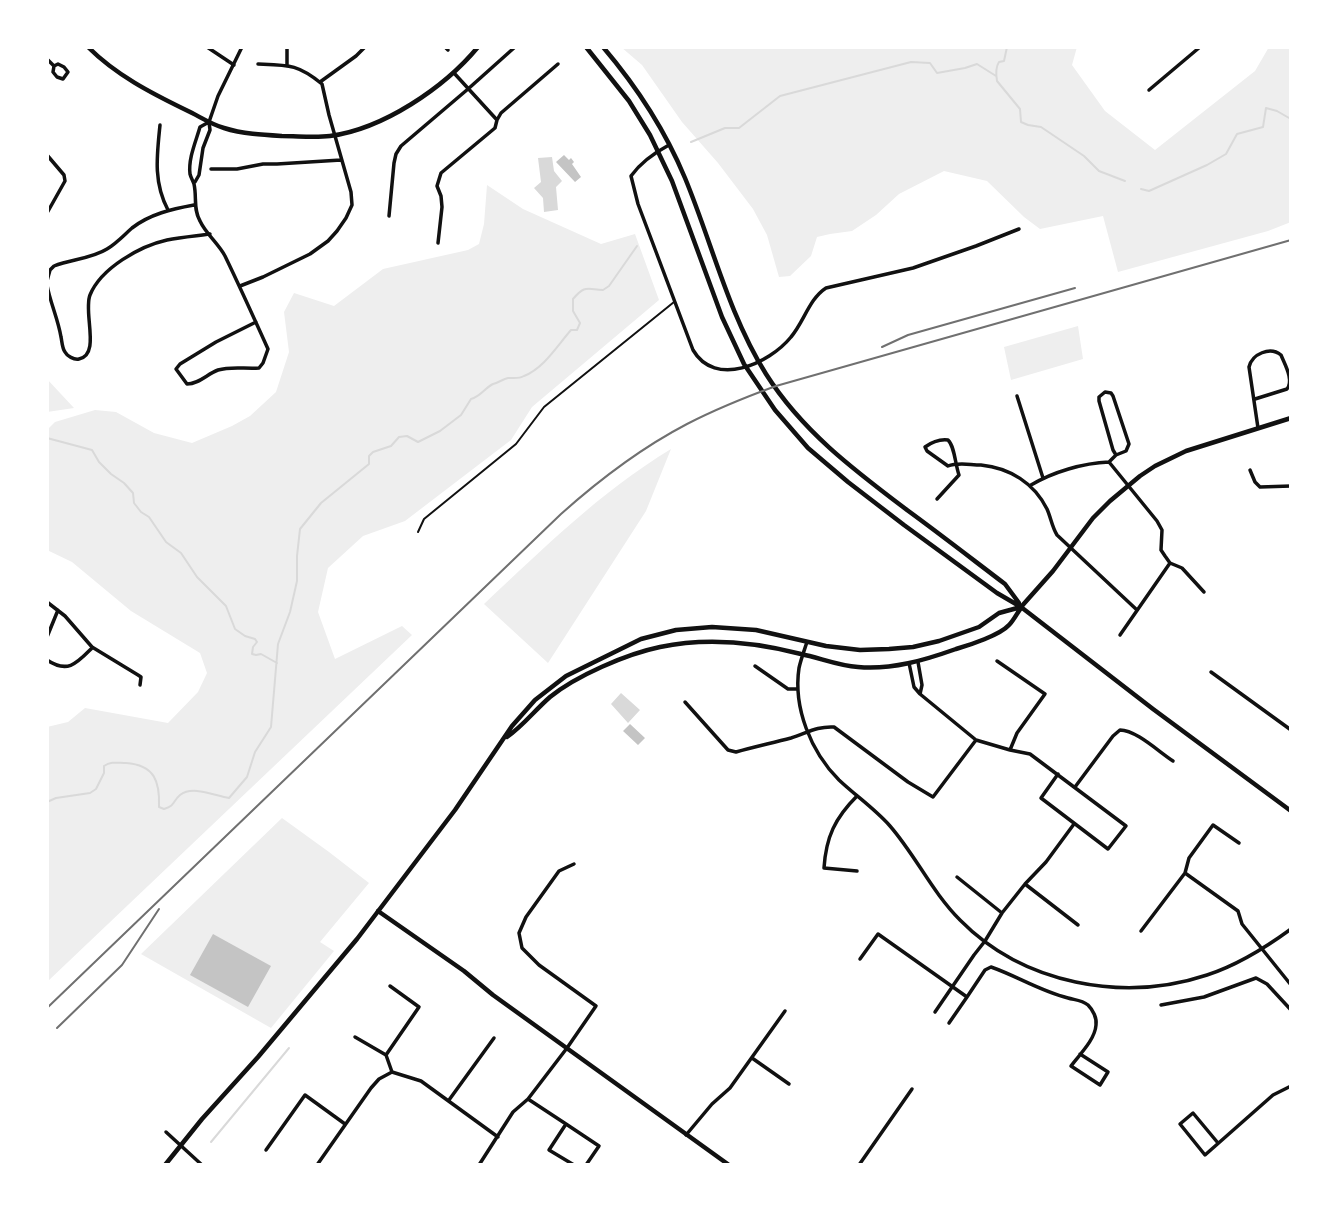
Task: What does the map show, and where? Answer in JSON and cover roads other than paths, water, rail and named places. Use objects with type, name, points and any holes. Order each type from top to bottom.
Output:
[{"type":"main road","points":[[88,47],[107,65],[142,88],[209,122],[240,132],[320,137],[359,128],[392,115],[415,102],[454,73],[478,47]]},
{"type":"main road","points":[[586,47],[629,101],[658,151],[672,181],[722,317],[755,382],[808,448],[848,482],[997,593],[1021,607],[1291,811]]},
{"type":"main road","points":[[603,47],[631,81],[670,145],[687,181],[746,337],[767,375],[789,405],[841,460],[1005,584],[1021,607]]},
{"type":"main road","points":[[505,738],[558,691],[610,664],[659,647],[728,641],[754,644],[858,667],[918,662],[969,645],[1009,626],[1021,607],[1093,518],[1127,486],[1155,466],[1173,457],[1291,418]]},
{"type":"main road","points":[[165,1165],[378,911],[454,810],[512,726],[534,700],[556,683],[624,647],[658,634],[693,628],[756,630],[807,642],[860,650],[913,647],[972,630],[999,613],[1021,607]]},
{"type":"main road","points":[[378,911],[729,1165]]},
{"type":"street","points":[[206,47],[234,65]]},
{"type":"street","points":[[194,183],[199,175],[203,148],[210,130],[209,122],[218,96],[242,47]]},
{"type":"street","points":[[287,47],[287,65]]},
{"type":"street","points":[[320,82],[365,47]]},
{"type":"street","points":[[389,216],[394,163],[401,146],[515,47]]},
{"type":"street","points":[[1149,90],[1200,47]]},
{"type":"street","points":[[47,60],[54,66]]},
{"type":"street","points":[[58,64],[64,67],[68,72],[66,76],[62,79],[57,77],[53,72],[54,66],[58,64]]},
{"type":"street","points":[[240,286],[310,254],[328,241],[346,218],[352,205],[351,192],[322,84],[298,68],[258,64]]},
{"type":"street","points":[[438,243],[442,207],[437,186],[441,173],[495,128],[501,113],[558,64]]},
{"type":"street","points":[[454,73],[497,120]]},
{"type":"street","points":[[209,122],[200,127],[194,145],[190,175],[194,183],[195,205],[200,223],[220,247],[240,286],[256,322],[268,349],[258,368],[219,370],[194,384],[187,384],[176,369],[216,342],[256,322]]},
{"type":"street","points":[[160,125],[156,162],[158,183],[168,210]]},
{"type":"street","points":[[670,145],[637,167],[631,176],[638,204],[693,350],[702,361],[714,369],[739,368],[762,360],[785,344],[796,332],[815,299],[826,288],[913,268],[1019,229]]},
{"type":"street","points":[[47,155],[64,175],[65,181],[47,213]]},
{"type":"street","points":[[211,169],[341,160]]},
{"type":"street","points":[[195,205],[168,210],[143,221],[106,250],[54,266],[50,270],[47,283],[49,295],[59,323],[65,354],[80,359],[90,348],[88,302],[103,275],[121,261],[152,245],[210,234]]},
{"type":"street","points":[[1255,400],[1290,386],[1278,352],[1272,350],[1255,356],[1249,368],[1258,428]]},
{"type":"street","points":[[1031,485],[1043,478],[1109,462],[1126,451],[1129,444],[1113,396],[1105,392],[1098,401],[1116,455]]},
{"type":"street","points":[[1017,396],[1043,478]]},
{"type":"street","points":[[937,499],[959,475],[954,463],[952,444],[942,439],[925,447],[948,466],[954,463],[1003,469],[1031,485],[1047,510],[1057,535],[1137,610]]},
{"type":"street","points":[[1109,462],[1157,521],[1162,530],[1161,550],[1170,563],[1182,568],[1204,592]]},
{"type":"street","points":[[1250,470],[1260,487],[1291,486]]},
{"type":"street","points":[[1120,635],[1170,563]]},
{"type":"street","points":[[47,602],[65,616],[92,647],[138,674],[141,677],[140,685]]},
{"type":"street","points":[[47,637],[58,610]]},
{"type":"street","points":[[807,642],[799,669],[800,705],[807,732],[828,766],[890,826],[942,900],[960,920],[985,942],[1020,963],[1052,976],[1084,984],[1120,988],[1156,986],[1191,980],[1223,969],[1263,950],[1291,929]]},
{"type":"street","points":[[47,660],[69,667],[77,663],[92,647]]},
{"type":"street","points":[[997,661],[1045,694],[1017,733],[1010,750]]},
{"type":"street","points":[[918,662],[922,685],[920,694]]},
{"type":"street","points":[[909,663],[914,687],[920,694],[976,740],[1030,754],[1075,787],[1126,826],[1108,849],[1041,798],[1058,775]]},
{"type":"street","points":[[755,666],[788,689],[799,689]]},
{"type":"street","points":[[1211,672],[1291,730]]},
{"type":"street","points":[[685,702],[729,750],[736,752],[823,726],[834,727],[908,782],[933,797],[976,740]]},
{"type":"street","points":[[1075,787],[1120,730],[1134,733],[1173,761]]},
{"type":"street","points":[[857,796],[834,824],[825,851],[824,868],[857,871]]},
{"type":"street","points":[[935,1012],[1002,914],[1074,824]]},
{"type":"street","points":[[1141,930],[1185,873],[1189,858],[1213,825],[1239,843]]},
{"type":"street","points":[[479,1165],[513,1112],[528,1099],[596,1006],[539,965],[522,948],[519,933],[526,917],[559,871],[574,864]]},
{"type":"street","points":[[1185,873],[1238,911],[1242,924],[1291,985]]},
{"type":"street","points":[[957,877],[1002,914]]},
{"type":"street","points":[[1025,884],[1078,925]]},
{"type":"street","points":[[860,959],[878,934],[967,997]]},
{"type":"street","points":[[949,1023],[985,970],[991,967],[1028,984],[1087,1003],[1093,1011],[1096,1029],[1071,1066],[1100,1084],[1108,1072],[1080,1054]]},
{"type":"street","points":[[1161,1005],[1204,997],[1256,978],[1267,984],[1291,1010]]},
{"type":"street","points":[[386,1055],[419,1007],[390,986]]},
{"type":"street","points":[[686,1135],[712,1104],[730,1088],[785,1011]]},
{"type":"street","points":[[355,1037],[386,1055],[391,1073]]},
{"type":"street","points":[[449,1100],[494,1038]]},
{"type":"street","points":[[752,1058],[789,1084]]},
{"type":"street","points":[[317,1165],[371,1088],[379,1079],[391,1073],[421,1081],[498,1137]]},
{"type":"street","points":[[1219,1143],[1193,1112],[1180,1124],[1205,1154],[1219,1143],[1277,1092],[1291,1086]]},
{"type":"street","points":[[859,1165],[912,1089]]},
{"type":"street","points":[[266,1150],[305,1095],[345,1124]]},
{"type":"street","points":[[528,1099],[599,1146],[586,1165]]},
{"type":"street","points":[[566,1124],[549,1150],[574,1165]]},
{"type":"street","points":[[166,1132],[202,1165]]},
{"type":"lane","points":[[418,532],[424,519],[516,444],[544,407],[674,301]]},
{"type":"waterway","points":[[1007,47],[1004,61],[999,62],[997,67],[997,81],[1020,109],[1021,122],[1041,127],[1084,156],[1099,171],[1125,181]]},
{"type":"waterway","points":[[691,142],[725,128],[739,128],[780,96],[911,62],[930,63],[937,73],[977,64],[996,76]]},
{"type":"waterway","points":[[1141,189],[1149,191],[1226,154],[1237,134],[1263,127],[1266,108],[1289,118],[1291,116]]},
{"type":"waterway","points":[[47,802],[90,793],[96,789],[104,773],[104,766],[109,763],[136,764],[149,771],[157,783],[159,807],[164,809],[185,792],[204,792],[229,798],[247,777],[255,752],[271,727],[278,644],[290,612],[297,581],[300,529],[321,503],[369,464],[369,456],[373,452],[391,446],[399,437],[407,436],[418,442],[440,431],[461,415],[471,399],[490,386],[506,379],[522,377],[538,368],[571,330],[577,330],[580,323],[573,311],[573,299],[583,290],[603,290],[609,286],[637,246]]},
{"type":"waterway","points":[[47,438],[92,450],[99,462],[133,493],[134,503],[149,517],[166,542],[181,553],[197,577],[226,606],[235,629],[255,639],[257,642],[252,654],[261,654],[277,663]]},
{"type":"waterway","points":[[211,1142],[289,1048]]},
{"type":"railway","points":[[47,1008],[561,514],[605,477],[653,443],[709,413],[776,386],[1291,240]]},
{"type":"railway","points":[[882,347],[908,335],[1075,288]]},
{"type":"railway","points":[[57,1028],[122,965],[159,909]]}]
